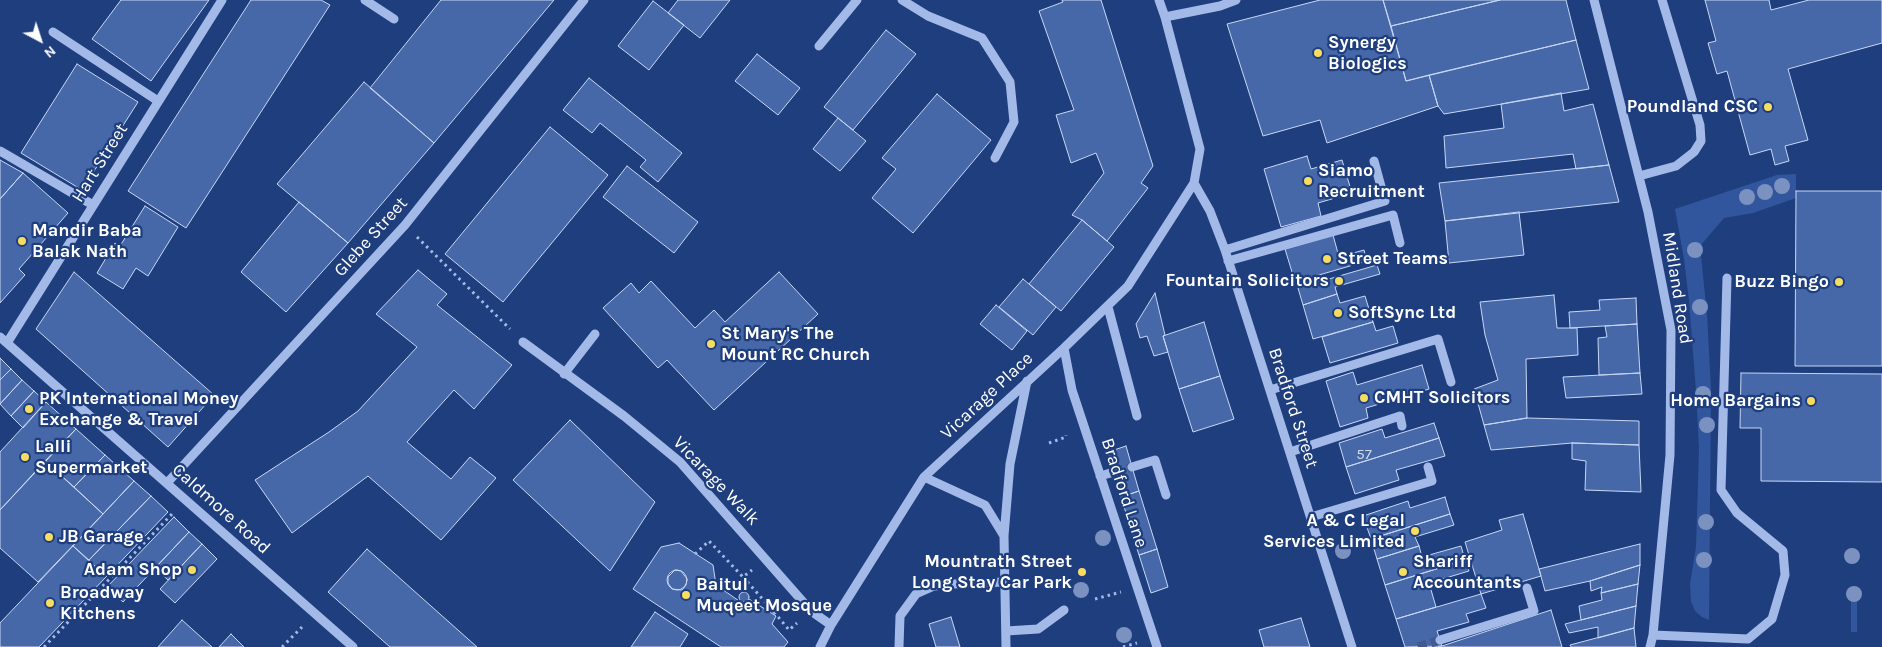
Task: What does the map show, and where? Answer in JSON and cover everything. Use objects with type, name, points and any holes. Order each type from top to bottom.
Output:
[{"type":"street","name":"Hart Street","points":[[3,340],[93,205],[222,0]]},
{"type":"street","points":[[365,0],[394,19]]},
{"type":"street","name":"Glebe Street","points":[[167,483],[405,225],[584,0]]},
{"type":"street","points":[[819,46],[857,0]]},
{"type":"street","points":[[902,0],[928,16],[982,38],[1010,82],[1014,122],[995,158]]},
{"type":"street","points":[[1159,0],[1200,149],[1194,183]]},
{"type":"street","points":[[1165,17],[1220,6],[1236,0]]},
{"type":"street","name":"Midland Road","points":[[1594,0],[1648,212],[1671,330],[1670,454],[1653,635],[1650,647]]},
{"type":"street","points":[[1639,176],[1676,166],[1694,152],[1701,141],[1700,125],[1662,0]]},
{"type":"street","points":[[53,32],[158,101]]},
{"type":"street","points":[[0,151],[93,205]]},
{"type":"street","points":[[1225,250],[1385,201],[1374,161]]},
{"type":"street","name":"Bradford Street","points":[[1194,183],[1210,211],[1225,250],[1352,647]]},
{"type":"street","name":"Vicarage Place","points":[[820,647],[831,625],[924,477],[1064,348],[1128,286],[1194,183]]},
{"type":"street","points":[[1228,261],[1393,216],[1400,243]]},
{"type":"street","points":[[1653,635],[1748,639],[1772,619],[1785,575],[1783,551],[1736,513],[1721,490],[1727,278]]},
{"type":"street","points":[[1108,306],[1137,416]]},
{"type":"street","points":[[564,374],[595,334]]},
{"type":"street","points":[[1270,390],[1438,339],[1451,382]]},
{"type":"street","name":"Caldmore Road","points":[[3,340],[353,647]]},
{"type":"street","name":"Vicarage Walk","points":[[523,342],[564,374],[624,416],[680,462],[811,611],[831,625]]},
{"type":"street","name":"Bradford Lane","points":[[1064,348],[1072,390],[1157,647]]},
{"type":"street","points":[[1006,647],[1004,536],[1010,464],[1027,381]]},
{"type":"street","points":[[1290,452],[1400,416],[1402,426]]},
{"type":"street","points":[[1132,467],[1155,460],[1166,495]]},
{"type":"street","points":[[1311,517],[1432,481],[1428,467]]},
{"type":"street","points":[[1100,476],[1114,472]]},
{"type":"street","points":[[924,477],[985,505],[1004,536]]},
{"type":"street","points":[[899,647],[900,616],[916,594],[934,586],[1005,582]]},
{"type":"street","points":[[1440,640],[1534,611],[1527,588]]},
{"type":"street","points":[[1006,631],[1038,629],[1064,610]]},
{"type":"path","points":[[405,225],[523,342]]},
{"type":"path","points":[[44,647],[186,500]]},
{"type":"path","points":[[695,554],[709,541],[774,612],[797,594]]},
{"type":"path","points":[[743,578],[765,558]]},
{"type":"path","points":[[1095,599],[1120,591],[1123,600]]},
{"type":"path","points":[[282,647],[315,614]]},
{"type":"path","points":[[1123,647],[1136,643]]},
{"type":"shaded area","points":[[1796,174],[1796,198],[1753,213],[1724,218],[1700,246],[1707,315],[1711,389],[1709,620],[1695,611],[1691,601],[1690,584],[1696,547],[1699,449],[1689,300],[1675,209],[1777,175]]},
{"type":"shaded area","points":[[1851,592],[1857,592],[1857,632],[1851,632]]},
{"type":"building","points":[[121,0],[209,0],[151,81],[92,39]]},
{"type":"building","points":[[251,0],[321,0],[330,5],[186,228],[128,191]]},
{"type":"building","points":[[441,0],[554,0],[434,143],[370,88]]},
{"type":"building","points":[[678,0],[730,0],[700,38],[668,13]]},
{"type":"building","points":[[1062,0],[1101,0],[1153,166],[1141,183],[1148,188],[1107,241],[1082,220],[1072,215],[1104,173],[1096,153],[1071,163],[1056,115],[1074,110],[1039,11],[1063,2]]},
{"type":"building","name":"Synergy Biologics","points":[[1320,0],[1383,0],[1406,81],[1429,75],[1438,106],[1327,143],[1320,120],[1263,136],[1227,24]]},
{"type":"building","points":[[1383,0],[1500,0],[1391,26]]},
{"type":"building","points":[[1500,0],[1566,0],[1576,40],[1406,81],[1391,26]]},
{"type":"building","name":"Poundland CSC","points":[[1705,0],[1769,0],[1771,10],[1809,0],[1882,0],[1882,43],[1788,69],[1808,140],[1785,146],[1789,161],[1775,165],[1771,149],[1750,155],[1727,71],[1717,74],[1708,43],[1716,41]]},
{"type":"building","points":[[653,1],[684,25],[649,70],[618,46]]},
{"type":"building","points":[[886,30],[916,54],[853,130],[824,107]]},
{"type":"building","points":[[1576,40],[1589,89],[1444,114],[1438,106],[1429,75]]},
{"type":"building","points":[[757,54],[800,88],[778,115],[735,81]]},
{"type":"building","points":[[77,64],[138,102],[82,190],[21,153]]},
{"type":"building","points":[[589,78],[682,153],[658,182],[640,167],[646,160],[600,123],[592,133],[563,110]]},
{"type":"building","points":[[364,82],[434,143],[348,243],[277,184]]},
{"type":"building","points":[[1561,93],[1564,111],[1593,104],[1609,165],[1576,169],[1573,154],[1446,168],[1444,136],[1504,128],[1501,104]]},
{"type":"building","points":[[937,94],[991,140],[913,233],[872,198],[896,169],[882,158]]},
{"type":"building","points":[[838,118],[866,141],[840,171],[813,149]]},
{"type":"building","points":[[550,127],[608,175],[503,302],[445,254]]},
{"type":"building","name":"Siamo Recruitment","points":[[1307,156],[1311,169],[1342,160],[1352,193],[1318,203],[1321,216],[1281,227],[1264,169]]},
{"type":"building","points":[[0,160],[23,173],[0,199]]},
{"type":"building","points":[[1609,165],[1619,202],[1445,221],[1439,183]]},
{"type":"building","points":[[627,166],[698,222],[674,253],[603,197]]},
{"type":"building","name":"Mandir Baba Balak Nath","points":[[23,173],[68,213],[19,269],[25,275],[0,303],[0,199]]},
{"type":"building","name":"Buzz Bingo","points":[[1796,191],[1882,191],[1882,366],[1795,366]]},
{"type":"building","points":[[299,202],[348,243],[286,312],[241,272]]},
{"type":"building","points":[[145,206],[178,227],[148,276],[136,268],[123,289],[97,273],[115,243],[120,246]]},
{"type":"building","points":[[1519,212],[1524,255],[1449,263],[1445,221]]},
{"type":"building","points":[[1082,220],[1114,247],[1061,311],[1029,284]]},
{"type":"building","name":"Street Teams","points":[[1333,235],[1339,257],[1364,250],[1367,261],[1295,282],[1285,249]]},
{"type":"building","name":"Fountain Solicitors","points":[[1377,265],[1380,274],[1335,287],[1337,294],[1303,305],[1298,288]]},
{"type":"building","points":[[418,270],[447,294],[437,305],[512,365],[474,409],[454,390],[407,442],[451,479],[470,457],[496,478],[441,540],[368,476],[292,533],[255,480],[358,411],[417,347],[376,314]]},
{"type":"building","points":[[74,272],[214,395],[168,447],[36,329]]},
{"type":"building","name":"St Mary's The Mount RC Church","points":[[779,272],[818,314],[714,410],[667,360],[658,368],[603,308],[631,283],[639,293],[651,281],[695,328],[714,310],[725,322]]},
{"type":"building","points":[[1023,279],[1056,307],[1033,335],[999,307]]},
{"type":"building","points":[[1155,293],[1168,352],[1154,356],[1147,336],[1140,338],[1136,324]]},
{"type":"building","name":"SoftSync Ltd","points":[[1337,294],[1340,303],[1365,296],[1373,322],[1313,339],[1303,305]]},
{"type":"building","points":[[1554,295],[1557,328],[1577,328],[1578,355],[1526,359],[1527,418],[1484,425],[1474,389],[1498,380],[1485,335],[1480,302]]},
{"type":"building","points":[[1636,298],[1637,324],[1570,328],[1569,312],[1600,310],[1599,300]]},
{"type":"building","points":[[996,305],[1027,331],[1012,350],[980,324]]},
{"type":"building","points":[[1204,322],[1220,376],[1179,389],[1163,336]]},
{"type":"building","points":[[1373,322],[1376,331],[1393,326],[1398,343],[1330,363],[1322,337]]},
{"type":"building","points":[[1637,324],[1640,373],[1599,375],[1598,338],[1607,337],[1605,326]]},
{"type":"building","points":[[0,358],[11,369],[0,380]]},
{"type":"building","name":"CMHT Solicitors","points":[[1422,365],[1429,389],[1366,408],[1368,418],[1340,427],[1326,381],[1353,372],[1357,385]]},
{"type":"building","points":[[11,369],[22,380],[0,404],[0,380]]},
{"type":"building","points":[[1640,373],[1642,394],[1566,398],[1563,377]]},
{"type":"building","name":"Home Bargains","points":[[1741,373],[1882,374],[1882,482],[1761,481],[1761,428],[1740,428]]},
{"type":"building","points":[[1220,376],[1234,419],[1193,432],[1179,389]]},
{"type":"building","points":[[22,380],[34,391],[11,416],[0,404]]},
{"type":"building","name":"PK International Money Exchange & Travel","points":[[34,391],[46,402],[23,428],[11,416]]},
{"type":"building","name":"Lalli Supermarket","points":[[46,402],[76,429],[0,510],[0,452]]},
{"type":"building","points":[[1527,418],[1639,421],[1639,445],[1572,443],[1491,450],[1484,425]]},
{"type":"building","points":[[570,420],[655,502],[610,571],[513,480]]},
{"type":"building","points":[[1434,423],[1439,438],[1346,467],[1339,443],[1382,429],[1385,438]]},
{"type":"building","points":[[76,429],[105,455],[74,487],[45,461]]},
{"type":"building","points":[[1439,438],[1445,456],[1396,470],[1399,480],[1355,494],[1346,467]]},
{"type":"building","points":[[1572,443],[1639,445],[1641,492],[1585,490],[1586,461],[1572,459]]},
{"type":"building","points":[[1126,446],[1139,491],[1121,497],[1108,452]]},
{"type":"building","points":[[105,455],[134,481],[103,514],[74,487]]},
{"type":"building","points":[[45,461],[103,514],[38,582],[0,548],[0,510]]},
{"type":"building","points":[[134,481],[151,496],[89,560],[73,546]]},
{"type":"building","points":[[1139,491],[1157,549],[1139,555],[1121,497]]},
{"type":"building","points":[[151,496],[168,512],[106,577],[89,560]]},
{"type":"building","points":[[1445,497],[1450,514],[1371,539],[1363,516],[1408,501],[1410,508]]},
{"type":"building","name":"A & C Legal Services Limited","points":[[1450,514],[1454,525],[1415,537],[1419,546],[1377,559],[1371,539]]},
{"type":"building","points":[[1523,514],[1541,576],[1481,594],[1465,542],[1502,530],[1499,520]]},
{"type":"building","points":[[174,517],[189,532],[123,602],[107,587]]},
{"type":"building","points":[[189,532],[202,544],[168,580],[155,568]]},
{"type":"building","name":"Baitul Muqeet Mosque","points":[[679,543],[713,565],[716,585],[745,605],[749,599],[776,616],[772,624],[788,642],[784,647],[721,647],[633,589],[661,547]],"holes":[[[675,570],[681,571],[687,579],[686,585],[682,590],[672,589],[668,583],[668,577]]]},
{"type":"building","name":"Adam Shop","points":[[202,544],[217,559],[175,603],[160,589]]},
{"type":"building","points":[[1640,544],[1640,565],[1590,581],[1545,591],[1539,569]]},
{"type":"building","name":"Broadway Kitchens","points":[[73,546],[106,577],[39,647],[0,647],[0,623]]},
{"type":"building","name":"Shariff Accountants","points":[[1419,546],[1422,557],[1461,546],[1465,560],[1385,585],[1377,559]]},
{"type":"building","points":[[367,549],[477,647],[390,647],[328,592]]},
{"type":"building","points":[[1157,549],[1168,587],[1151,593],[1139,555]]},
{"type":"building","points":[[1465,560],[1469,571],[1429,583],[1436,607],[1396,619],[1385,585]]},
{"type":"building","points":[[1640,565],[1638,584],[1601,593],[1602,587],[1591,591],[1590,581]]},
{"type":"building","points":[[677,570],[684,573],[687,580],[684,587],[677,590],[670,587],[667,580],[670,573]]},
{"type":"building","points":[[1638,584],[1636,606],[1581,620],[1579,606],[1602,600],[1601,593]]},
{"type":"building","points":[[744,592],[749,597],[744,602],[739,597]]},
{"type":"building","points":[[1481,594],[1486,608],[1466,614],[1469,622],[1437,631],[1442,646],[1405,647],[1396,619]]},
{"type":"building","points":[[1636,606],[1634,628],[1598,638],[1598,627],[1569,633],[1565,624]]},
{"type":"building","points":[[1551,610],[1562,647],[1438,647],[1442,646]]},
{"type":"building","points":[[655,612],[688,634],[680,647],[631,647]]},
{"type":"building","points":[[951,617],[960,647],[936,647],[929,624]]},
{"type":"building","points":[[1301,618],[1310,647],[1264,647],[1259,630]]},
{"type":"building","points":[[182,620],[212,647],[158,647]]},
{"type":"building","points":[[1634,628],[1636,647],[1571,647],[1570,645]]},
{"type":"building","points":[[231,634],[244,647],[219,647]]},
{"type":"tunnel","points":[[1114,472],[1132,467]]},
{"type":"tunnel","points":[[1418,647],[1440,640]]},
{"type":"place","name":"Synergy Biologics","points":[[1318,53]]},
{"type":"place","name":"Poundland CSC","points":[[1768,107]]},
{"type":"place","name":"Siamo Recruitment","points":[[1308,181]]},
{"type":"place","name":"Mandir Baba Balak Nath","points":[[22,241]]},
{"type":"place","name":"Street Teams","points":[[1327,259]]},
{"type":"place","name":"Fountain Solicitors","points":[[1339,281]]},
{"type":"place","name":"Buzz Bingo","points":[[1839,282]]},
{"type":"place","name":"SoftSync Ltd","points":[[1338,313]]},
{"type":"place","name":"St Mary's The Mount RC Church","points":[[711,344]]},
{"type":"place","name":"CMHT Solicitors","points":[[1364,398]]},
{"type":"place","name":"Home Bargains","points":[[1811,401]]},
{"type":"place","name":"PK International Money Exchange & Travel","points":[[29,409]]},
{"type":"place","name":"Lalli Supermarket","points":[[25,457]]},
{"type":"place","name":"A & C Legal Services Limited","points":[[1415,531]]},
{"type":"place","name":"JB Garage","points":[[49,537]]},
{"type":"place","name":"Adam Shop","points":[[192,570]]},
{"type":"place","name":"Mountrath Street Long Stay Car Park","points":[[1082,572]]},
{"type":"place","name":"Shariff Accountants","points":[[1403,572]]},
{"type":"place","name":"Baitul Muqeet Mosque","points":[[686,595]]},
{"type":"place","name":"Broadway Kitchens","points":[[50,603]]}]
